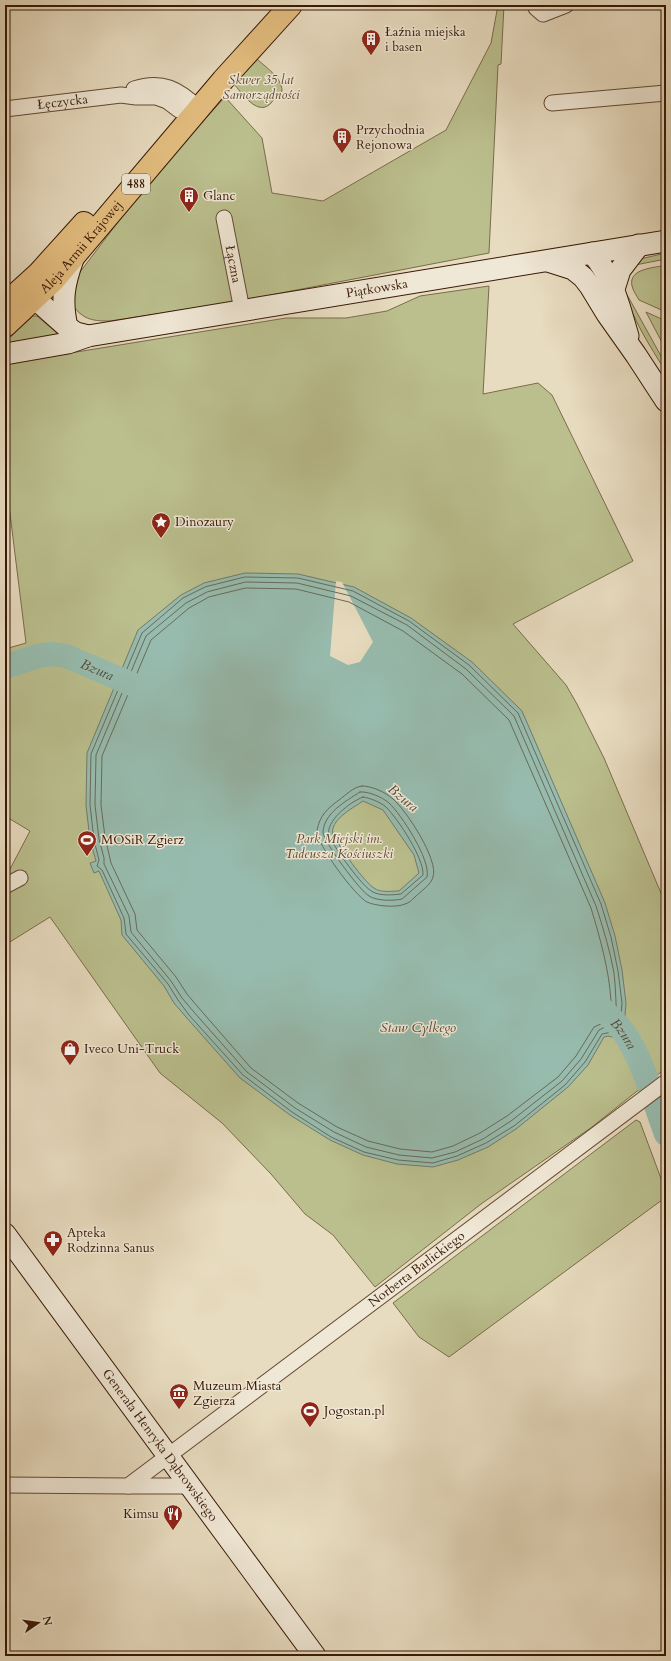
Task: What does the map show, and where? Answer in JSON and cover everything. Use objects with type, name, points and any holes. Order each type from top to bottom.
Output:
[{"type":"main road","name":"488","points":[[189,106],[274,5]]},
{"type":"main road","name":"488","points":[[189,106],[252,47],[291,5]]},
{"type":"main road","name":"Aleja Armii Krajowej","points":[[5,304],[29,293],[73,259],[189,106]]},
{"type":"main road","name":"Aleja Armii Krajowej","points":[[5,326],[55,256],[130,170],[189,106]]},
{"type":"street","points":[[539,9],[566,5]]},
{"type":"street","name":"Łęczycka","points":[[5,109],[121,95],[135,88],[164,86],[174,88],[189,106]]},
{"type":"street","points":[[552,103],[666,93]]},
{"type":"street","name":"Łączna","points":[[224,218],[242,310]]},
{"type":"street","name":"Piątkowska","points":[[5,354],[68,343],[88,336],[666,241]]},
{"type":"street","points":[[614,289],[620,270],[639,245]]},
{"type":"street","points":[[590,286],[588,271],[592,253]]},
{"type":"street","points":[[592,253],[602,264],[614,289],[628,335],[636,355]]},
{"type":"street","points":[[67,327],[63,303],[63,291],[65,280],[73,259]]},
{"type":"street","points":[[545,261],[573,269],[583,277],[606,314],[636,355],[666,401]]},
{"type":"street","points":[[29,293],[67,327],[76,333],[88,336]]},
{"type":"street","points":[[5,886],[20,878]]},
{"type":"street","name":"Norberta Barlickiego","points":[[128,1486],[664,1084]]},
{"type":"street","name":"Generała Henryka Dąbrowskiego","points":[[5,1234],[315,1656]]},
{"type":"street","points":[[5,1485],[190,1486]]},
{"type":"green space","points":[[498,5],[504,5],[501,64],[498,65],[489,253],[229,303],[110,321],[89,319],[77,311],[73,306],[77,276],[153,176],[225,97],[262,138],[272,193],[323,201],[446,130],[491,43]]},
{"type":"green space","name":"Skwer 35 lat Samorządności","points":[[256,58],[276,77],[282,91],[269,105],[264,107],[254,105],[234,84]]},
{"type":"green space","points":[[666,253],[666,259],[630,266],[640,259]]},
{"type":"green space","points":[[666,265],[666,312],[639,300],[634,292],[632,280],[638,272],[649,268]]},
{"type":"green space","name":"Park Miejski im. Tadeusza Kościuszki","points":[[489,286],[483,394],[538,383],[552,395],[633,561],[513,624],[566,685],[577,704],[604,758],[666,905],[666,1068],[592,1127],[481,1204],[375,1287],[333,1235],[305,1214],[271,1174],[222,1123],[160,1073],[50,917],[5,945],[5,874],[9,871],[30,831],[5,816],[5,649],[26,643],[5,473],[5,365],[21,361],[286,318],[346,318],[387,311],[420,296]]},
{"type":"green space","points":[[625,291],[666,365],[666,372],[637,323]]},
{"type":"green space","points":[[646,312],[666,321],[666,350]]},
{"type":"green space","points":[[33,316],[37,316],[58,334],[59,337],[5,346],[5,342]]},
{"type":"green space","points":[[636,1120],[640,1122],[666,1192],[666,1197],[449,1357],[419,1337],[393,1303]]},
{"type":"water","name":"Staw Cylkego","points":[[245,573],[298,574],[354,587],[411,618],[472,662],[522,711],[605,903],[615,936],[622,970],[626,1003],[625,1015],[628,1027],[625,1034],[604,1037],[588,1065],[568,1087],[516,1129],[488,1147],[458,1160],[433,1167],[397,1164],[363,1155],[330,1140],[290,1115],[240,1078],[174,1003],[164,986],[122,935],[121,920],[99,871],[94,873],[90,863],[96,861],[90,840],[86,805],[87,753],[138,630],[181,595],[204,583]],"holes":[[[363,801],[383,810],[414,855],[419,873],[399,891],[379,891],[364,879],[333,835],[333,830],[338,819]]]},
{"type":"pier","points":[[336,581],[342,582],[373,642],[360,662],[348,665],[330,656]]},
{"type":"waterway","name":"Bzura","points":[[5,667],[38,656],[53,654],[66,656],[148,691]]},
{"type":"waterway","name":"Bzura","points":[[602,1009],[620,1027],[632,1045],[648,1083],[666,1134]]},
{"type":"place","name":"Łaźnia miejska i basen","points":[[371,56]]},
{"type":"place","name":"Przychodnia Rejonowa","points":[[342,154]]},
{"type":"place","name":"Glanc","points":[[189,213]]},
{"type":"place","name":"Dinozaury","points":[[161,539]]},
{"type":"place","name":"MOSiR Zgierz","points":[[87,857]]},
{"type":"place","name":"Iveco Uni-Truck","points":[[70,1066]]},
{"type":"place","name":"Apteka Rodzinna Sanus","points":[[53,1257]]},
{"type":"place","name":"Muzeum Miasta Zgierza","points":[[179,1410]]},
{"type":"place","name":"Jogostan.pl","points":[[310,1428]]},
{"type":"place","name":"Kimsu","points":[[173,1531]]}]
